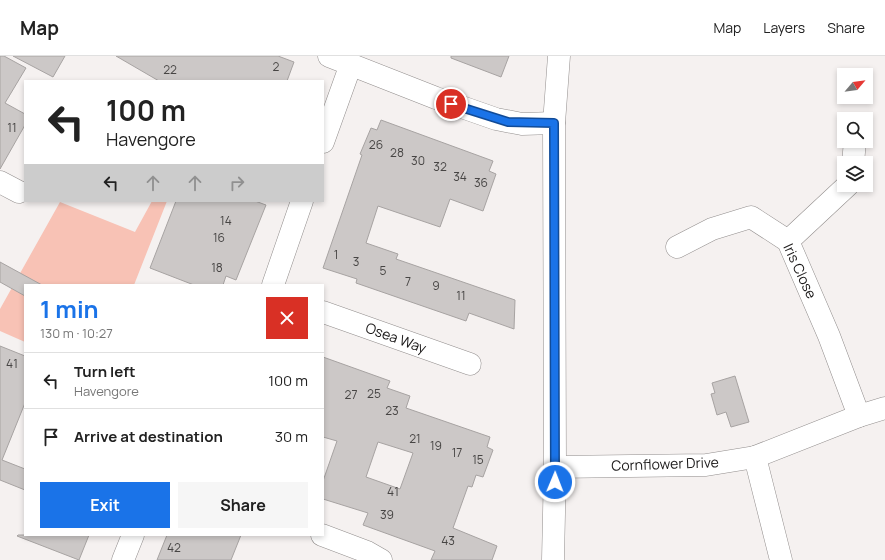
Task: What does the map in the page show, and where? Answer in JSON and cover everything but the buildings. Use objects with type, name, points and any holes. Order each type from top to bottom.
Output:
[{"type":"street","points":[[329,56],[436,98],[496,119],[522,124],[554,123]]},
{"type":"street","points":[[552,560],[556,467],[554,123],[559,56]]},
{"type":"street","points":[[324,139],[351,64]]},
{"type":"street","points":[[0,182],[19,192]]},
{"type":"street","points":[[788,241],[840,192]]},
{"type":"street","points":[[273,284],[302,202]]},
{"type":"street","name":"Iris Close","points":[[676,247],[712,229],[751,217],[788,241],[829,336],[859,416]]},
{"type":"street","name":"Osea Way","points":[[324,312],[470,364]]},
{"type":"street","name":"Cornflower Drive","points":[[556,467],[706,465],[755,457],[859,416],[885,408]]},
{"type":"street","points":[[755,457],[781,560]]},
{"type":"street","points":[[122,560],[133,536]]},
{"type":"street","points":[[324,536],[366,552],[381,560]]},
{"type":"shaded area","points":[[60,202],[135,232],[151,202],[167,202],[134,284],[24,284],[24,342],[0,331],[0,309]]},
{"type":"route","points":[[451,104],[508,122],[522,124],[554,123],[555,482]]}]
